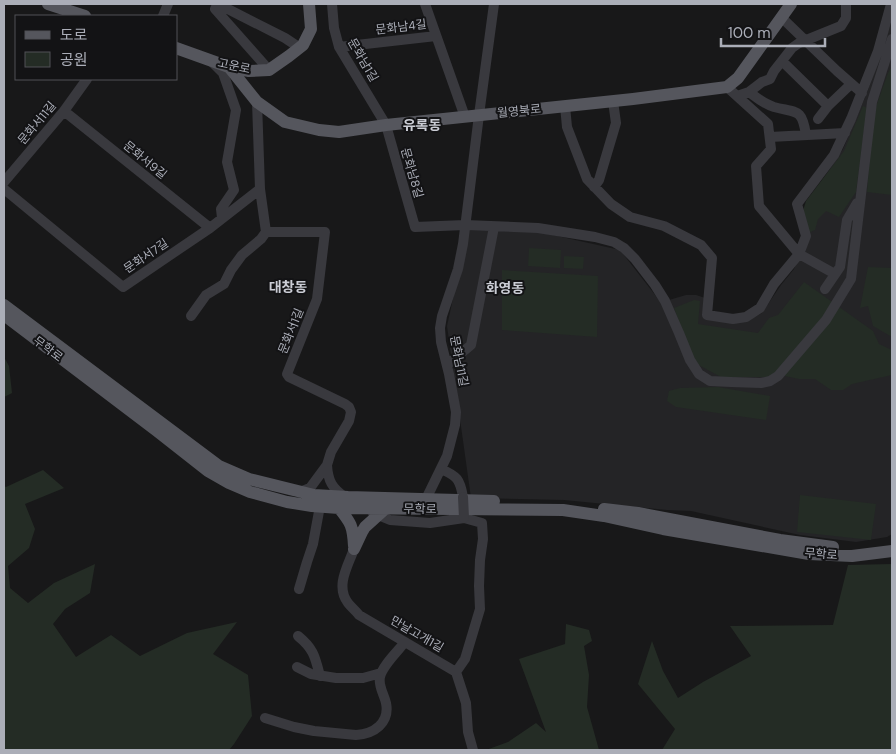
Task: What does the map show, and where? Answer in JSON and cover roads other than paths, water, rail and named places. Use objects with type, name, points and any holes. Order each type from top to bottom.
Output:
[{"type":"main road","points":[[48,4],[82,15]]},
{"type":"main road","name":"고운로","points":[[178,49],[229,67],[249,71],[269,70],[303,45],[311,29],[309,4]]},
{"type":"main road","points":[[727,87],[738,78],[791,4]]},
{"type":"main road","name":"월영북로","points":[[229,67],[257,102],[285,122],[319,130],[339,132],[386,125],[727,87]]},
{"type":"main road","name":"무학로","points":[[4,305],[219,466],[249,480],[382,512],[563,510],[809,554],[852,556],[892,551]]},
{"type":"main road","name":"무학로","points":[[4,315],[157,430],[208,471],[250,492],[287,502],[320,506],[342,502],[426,499],[557,502],[638,513],[829,548],[864,547],[892,543]]},
{"type":"main road","points":[[342,502],[352,526],[354,549]]},
{"type":"main road","points":[[354,549],[362,532],[382,512]]},
{"type":"street","name":"문화남1길","points":[[332,4],[334,28],[339,47],[386,125]]},
{"type":"street","name":"문화남4길","points":[[425,4],[465,117]]},
{"type":"street","name":"문화남11길","points":[[426,499],[447,456],[455,425],[456,412],[441,342],[440,328],[442,316],[458,269],[463,244],[494,4]]},
{"type":"street","points":[[737,96],[749,92],[762,82],[770,79],[792,48],[805,40],[841,26],[846,18],[846,4]]},
{"type":"street","points":[[565,106],[566,126],[587,179],[611,204],[630,217],[664,226],[701,245],[712,258],[707,315],[732,319],[746,317],[760,308],[774,284],[799,254],[806,236],[796,204],[834,156],[845,133],[878,51],[891,4]]},
{"type":"street","points":[[269,70],[215,10],[217,5],[285,38],[300,48]]},
{"type":"street","points":[[782,18],[862,93]]},
{"type":"street","name":"문화남4길","points":[[339,47],[436,36]]},
{"type":"street","points":[[465,225],[538,228],[614,242],[630,253],[655,286],[668,309],[690,360],[699,374],[710,381],[761,383],[770,381],[778,376],[826,320],[851,279],[872,102],[892,38]]},
{"type":"street","points":[[209,60],[223,72],[236,110],[227,162],[234,190],[221,209],[222,218]]},
{"type":"street","points":[[782,61],[828,106]]},
{"type":"street","name":"문화서11길","points":[[4,182],[64,111],[86,80]]},
{"type":"street","points":[[818,119],[828,106],[851,84]]},
{"type":"street","points":[[727,87],[768,124],[772,149],[756,166],[759,206],[799,254],[835,274]]},
{"type":"street","points":[[749,92],[763,103],[792,110],[799,114],[804,120],[806,135]]},
{"type":"street","points":[[594,187],[599,180],[616,123],[613,101]]},
{"type":"street","points":[[191,316],[206,295],[224,284],[242,255],[261,239],[266,232],[260,189],[257,102]]},
{"type":"street","name":"문화서9길","points":[[64,111],[210,228]]},
{"type":"street","name":"문화남8길","points":[[386,125],[414,227],[465,225]]},
{"type":"street","points":[[770,137],[845,133]]},
{"type":"street","name":"문화서7길","points":[[4,189],[122,287],[210,228],[260,189]]},
{"type":"street","points":[[825,289],[840,267],[848,220],[860,198]]},
{"type":"street","points":[[447,365],[471,345],[494,227]]},
{"type":"street","name":"문화서1길","points":[[266,232],[326,232],[317,299],[287,374],[289,377],[347,406],[352,414],[327,465],[310,488],[300,492]]},
{"type":"street","points":[[327,465],[328,476],[342,502]]},
{"type":"street","points":[[441,469],[453,474],[461,486],[464,497],[464,518]]},
{"type":"street","points":[[299,590],[313,544],[320,506]]},
{"type":"street","points":[[382,512],[390,520],[430,522],[464,518],[482,523],[483,539],[479,586],[480,609],[476,628],[465,659],[456,672],[466,703],[468,732],[473,750]]},
{"type":"street","name":"만날고개1길","points":[[354,549],[342,579],[342,590],[347,602],[359,615],[456,672]]},
{"type":"street","points":[[298,636],[312,649],[320,676]]},
{"type":"street","points":[[265,718],[314,731],[356,735],[369,733],[380,726],[386,709],[386,702],[379,682],[381,673],[405,642]]},
{"type":"street","points":[[297,667],[320,676],[363,678],[381,673]]},
{"type":"district","name":"유록동","points":[[422,125]]},
{"type":"district","name":"대창동","points":[[288,287]]},
{"type":"district","name":"화영동","points":[[505,288]]}]
